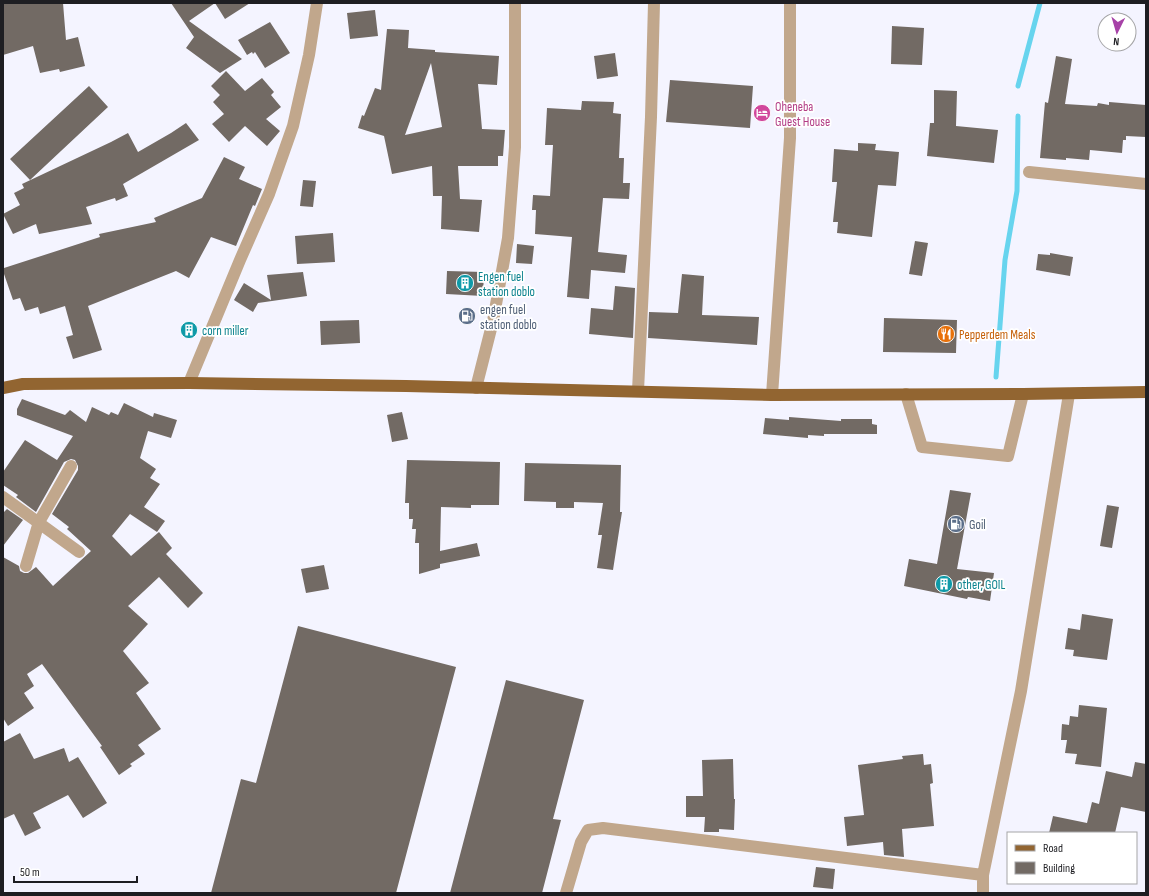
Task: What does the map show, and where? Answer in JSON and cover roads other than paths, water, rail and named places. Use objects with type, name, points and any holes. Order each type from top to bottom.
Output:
[{"type":"main road","points":[[3,388],[23,384],[189,383],[772,394],[1069,394],[1146,392]]},
{"type":"street","points":[[189,383],[269,194],[293,126],[309,55],[317,3]]},
{"type":"street","points":[[476,388],[493,320],[508,238],[515,147],[515,3]]},
{"type":"street","points":[[638,391],[651,125],[654,3]]},
{"type":"street","points":[[772,394],[790,138],[790,3]]},
{"type":"street","points":[[1029,172],[1146,184]]},
{"type":"street","points":[[906,394],[922,447],[1008,456],[1023,394]]},
{"type":"street","points":[[983,893],[983,875],[1021,691],[1069,394]]},
{"type":"street","points":[[26,566],[39,522],[71,466]]},
{"type":"street","points":[[3,497],[79,552]]},
{"type":"street","points":[[566,893],[581,842],[588,830],[603,828],[983,875]]},
{"type":"waterway","points":[[1018,86],[1040,3]]},
{"type":"waterway","points":[[996,377],[1005,260],[1017,191],[1018,116]]},
{"type":"place","name":"Oheneba Guest House","points":[[762,113]]},
{"type":"place","name":"Engen fuel station doblo","points":[[465,283]]},
{"type":"place","name":"engen fuel station doblo","points":[[467,316]]},
{"type":"place","name":"corn miller","points":[[189,330]]},
{"type":"place","name":"Pepperdem Meals","points":[[946,334]]},
{"type":"place","name":"Goil","points":[[956,524]]},
{"type":"place","name":"other, GOIL","points":[[944,584]]}]
